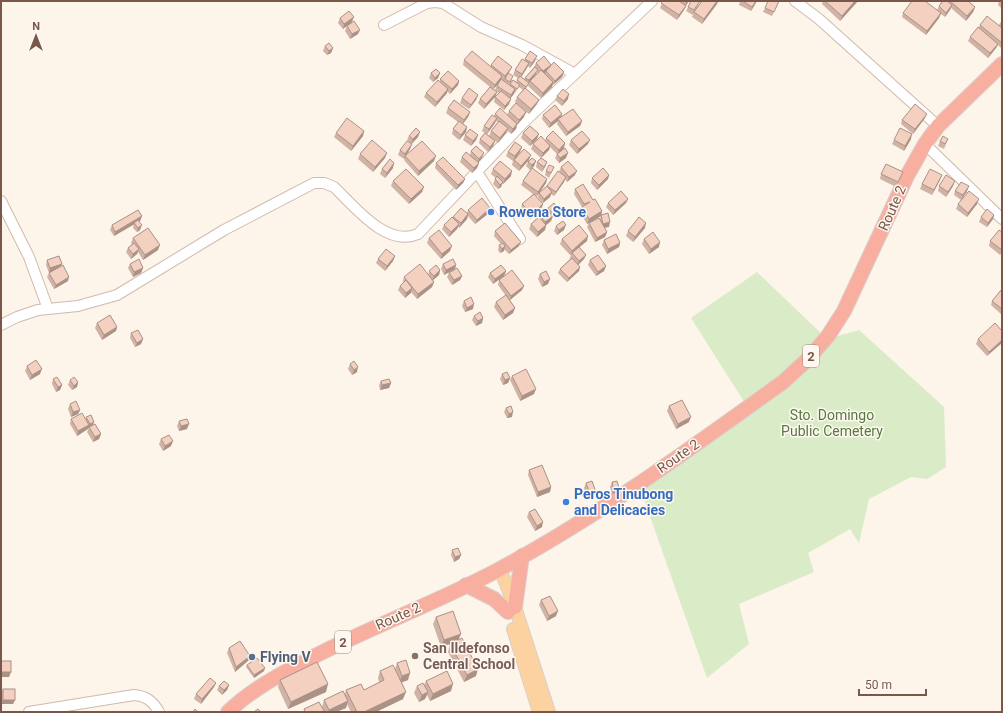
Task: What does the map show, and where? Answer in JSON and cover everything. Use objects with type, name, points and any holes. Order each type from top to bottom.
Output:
[{"type":"highway","name":"Route 2","points":[[228,712],[249,694],[290,669],[350,638],[496,571],[593,515],[638,485],[783,382],[807,360],[828,336],[844,311],[907,176],[925,144],[938,126],[1002,64]]},
{"type":"highway","points":[[466,585],[511,609],[522,556]]},
{"type":"main road","points":[[496,571],[549,712]]},
{"type":"main road","points":[[511,609],[539,712]]},
{"type":"street","points":[[1,325],[17,317],[48,309],[78,306],[117,295],[224,230],[314,183],[324,183],[334,187],[386,233],[410,238],[418,234],[523,123],[652,1]]},
{"type":"street","points":[[795,1],[819,20],[938,126]]},
{"type":"street","points":[[384,25],[427,3],[443,3],[481,27],[522,44],[575,74]]},
{"type":"street","points":[[925,144],[1002,219]]},
{"type":"street","points":[[477,172],[520,239]]},
{"type":"street","points":[[1,201],[29,257],[48,309]]},
{"type":"street","points":[[29,712],[134,695],[143,696],[150,700],[159,712]]},
{"type":"green space","name":"Sto. Domingo Public Cemetery","points":[[757,272],[827,339],[859,330],[944,407],[946,467],[927,479],[911,477],[869,499],[859,543],[850,529],[808,553],[814,572],[739,604],[749,644],[707,678],[640,488],[748,408],[691,318]]},
{"type":"building","points":[[663,1],[679,1],[686,6],[679,15],[661,3]]},
{"type":"building","points":[[691,1],[700,1],[694,10],[688,7]]},
{"type":"building","points":[[702,1],[717,1],[704,19],[694,12]]},
{"type":"building","points":[[743,1],[756,1],[752,7]]},
{"type":"building","points":[[768,1],[779,1],[774,12],[765,8]]},
{"type":"building","points":[[825,1],[855,1],[842,16]]},
{"type":"building","points":[[912,1],[925,1],[941,13],[927,31],[903,13]]},
{"type":"building","points":[[943,1],[947,1],[952,5],[946,13],[939,6]]},
{"type":"building","points":[[950,1],[968,1],[975,7],[967,16]]},
{"type":"building","points":[[349,11],[354,17],[344,24],[340,18]]},
{"type":"building","points":[[987,16],[1002,28],[1002,43],[980,25]]},
{"type":"building","points":[[354,21],[360,30],[352,34],[347,26]]},
{"type":"building","points":[[978,27],[998,44],[990,53],[970,37]]},
{"type":"building","points":[[329,43],[333,48],[329,51],[325,46]]},
{"type":"building","points":[[472,51],[502,76],[495,85],[464,60]]},
{"type":"building","points":[[530,51],[537,56],[532,63],[525,59]]},
{"type":"building","points":[[498,56],[512,67],[505,76],[491,65]]},
{"type":"building","points":[[544,56],[551,65],[543,71],[536,63]]},
{"type":"building","points":[[522,59],[529,63],[522,74],[515,70]]},
{"type":"building","points":[[554,62],[564,72],[555,81],[546,71]]},
{"type":"building","points":[[535,67],[538,70],[529,80],[525,78]]},
{"type":"building","points":[[436,69],[440,73],[435,78],[431,73]]},
{"type":"building","points":[[541,70],[553,82],[543,93],[530,81]]},
{"type":"building","points":[[448,71],[459,81],[452,89],[440,79]]},
{"type":"building","points":[[508,73],[513,76],[510,82],[505,79]]},
{"type":"building","points":[[520,76],[529,83],[526,87],[517,80]]},
{"type":"building","points":[[501,79],[515,89],[511,95],[497,86]]},
{"type":"building","points":[[438,80],[448,89],[437,102],[426,93]]},
{"type":"building","points":[[513,80],[520,85],[517,89],[510,84]]},
{"type":"building","points":[[490,87],[497,92],[486,104],[480,99]]},
{"type":"building","points":[[469,88],[478,95],[471,105],[462,98]]},
{"type":"building","points":[[525,88],[539,100],[531,109],[517,97]]},
{"type":"building","points":[[563,89],[569,94],[564,101],[557,96]]},
{"type":"building","points":[[501,91],[511,99],[505,106],[495,97]]},
{"type":"building","points":[[454,100],[470,112],[464,120],[448,108]]},
{"type":"building","points":[[516,103],[526,112],[519,120],[509,111]]},
{"type":"building","points":[[915,104],[927,114],[915,129],[902,120]]},
{"type":"building","points":[[555,105],[562,114],[551,123],[543,115]]},
{"type":"building","points":[[500,108],[517,124],[513,129],[495,114]]},
{"type":"building","points":[[573,109],[582,121],[568,132],[558,119]]},
{"type":"building","points":[[492,115],[497,118],[489,129],[484,126]]},
{"type":"building","points":[[347,118],[364,131],[353,146],[336,133]]},
{"type":"building","points":[[459,121],[467,127],[461,135],[453,129]]},
{"type":"building","points":[[499,121],[508,128],[500,138],[491,131]]},
{"type":"building","points":[[530,126],[539,134],[532,141],[523,133]]},
{"type":"building","points":[[416,128],[420,132],[413,139],[409,136]]},
{"type":"building","points":[[900,128],[912,134],[905,146],[894,140]]},
{"type":"building","points":[[470,129],[478,135],[473,141],[465,135]]},
{"type":"building","points":[[553,131],[565,143],[559,150],[546,138]]},
{"type":"building","points":[[582,131],[590,140],[579,149],[571,140]]},
{"type":"building","points":[[485,133],[495,141],[490,147],[480,139]]},
{"type":"building","points":[[541,136],[550,146],[543,153],[533,144]]},
{"type":"building","points":[[943,136],[948,139],[945,144],[940,141]]},
{"type":"building","points":[[372,140],[387,153],[375,167],[360,154]]},
{"type":"building","points":[[407,141],[412,144],[405,154],[400,150]]},
{"type":"building","points":[[422,141],[436,156],[419,171],[405,156]]},
{"type":"building","points":[[515,142],[522,147],[515,156],[508,152]]},
{"type":"building","points":[[476,146],[484,153],[479,159],[471,151]]},
{"type":"building","points":[[565,148],[568,153],[560,158],[557,154]]},
{"type":"building","points":[[524,149],[531,155],[521,166],[514,160]]},
{"type":"building","points":[[466,152],[479,163],[474,168],[462,157]]},
{"type":"building","points":[[443,157],[465,179],[458,185],[436,163]]},
{"type":"building","points":[[532,158],[536,161],[532,165],[528,162]]},
{"type":"building","points":[[541,158],[547,162],[544,167],[537,162]]},
{"type":"building","points":[[390,159],[394,163],[387,173],[382,169]]},
{"type":"building","points":[[500,161],[512,171],[505,179],[493,169]]},
{"type":"building","points":[[568,161],[577,171],[569,177],[561,167]]},
{"type":"building","points":[[886,164],[903,172],[898,182],[881,174]]},
{"type":"building","points":[[549,165],[554,167],[551,173],[546,171]]},
{"type":"building","points":[[532,168],[547,179],[538,192],[523,181]]},
{"type":"building","points":[[603,168],[609,175],[599,185],[592,178]]},
{"type":"building","points":[[406,169],[424,187],[411,199],[393,181]]},
{"type":"building","points":[[930,169],[942,175],[934,190],[922,184]]},
{"type":"building","points":[[558,171],[566,177],[556,192],[547,186]]},
{"type":"building","points":[[946,175],[955,181],[948,192],[939,186]]},
{"type":"building","points":[[497,176],[503,182],[500,185],[495,179]]},
{"type":"building","points":[[961,182],[969,186],[963,195],[955,191]]},
{"type":"building","points":[[583,184],[602,211],[589,219],[582,207],[590,202],[584,204],[575,189]]},
{"type":"building","points":[[547,186],[552,192],[544,199],[539,193]]},
{"type":"building","points":[[621,191],[628,199],[615,210],[608,203]]},
{"type":"building","points":[[969,191],[979,199],[968,213],[958,204]]},
{"type":"building","points":[[534,194],[543,204],[532,214],[522,204]]},
{"type":"building","points":[[482,198],[490,208],[477,220],[468,210]]},
{"type":"building","points":[[554,203],[558,209],[552,213],[548,208]]},
{"type":"building","points":[[461,208],[468,214],[461,223],[453,217]]},
{"type":"building","points":[[545,208],[553,216],[545,222],[538,213]]},
{"type":"building","points":[[987,209],[994,215],[988,223],[981,217]]},
{"type":"building","points":[[138,210],[142,216],[115,232],[112,225]]},
{"type":"building","points":[[608,213],[610,222],[603,224],[601,215]]},
{"type":"building","points":[[452,217],[459,224],[451,232],[444,225]]},
{"type":"building","points":[[539,217],[546,225],[538,232],[531,224]]},
{"type":"building","points":[[639,217],[646,223],[635,237],[628,231]]},
{"type":"building","points":[[599,218],[607,232],[597,238],[589,223]]},
{"type":"building","points":[[138,220],[142,225],[138,228],[134,223]]},
{"type":"building","points":[[563,221],[566,225],[559,230],[556,226]]},
{"type":"building","points":[[505,223],[521,242],[511,250],[495,231]]},
{"type":"building","points":[[579,225],[588,236],[572,251],[562,239]]},
{"type":"building","points":[[148,228],[160,245],[145,255],[133,238]]},
{"type":"building","points":[[439,230],[452,246],[442,254],[429,238]]},
{"type":"building","points":[[999,230],[1002,232],[1002,250],[990,241]]},
{"type":"building","points":[[653,232],[660,242],[651,249],[644,239]]},
{"type":"building","points":[[616,234],[620,243],[608,249],[604,240]]},
{"type":"building","points":[[134,243],[139,249],[133,254],[128,248]]},
{"type":"building","points":[[503,243],[505,246],[502,249],[499,245]]},
{"type":"building","points":[[579,247],[586,255],[579,261],[572,253]]},
{"type":"building","points":[[386,249],[395,256],[387,266],[378,259]]},
{"type":"building","points":[[598,255],[606,266],[598,272],[590,260]]},
{"type":"building","points":[[59,256],[62,264],[50,268],[47,260]]},
{"type":"building","points":[[572,258],[580,267],[569,278],[560,269]]},
{"type":"building","points":[[139,259],[143,268],[134,272],[130,264]]},
{"type":"building","points":[[453,259],[456,265],[446,270],[443,264]]},
{"type":"building","points":[[420,264],[434,282],[418,294],[404,277]]},
{"type":"building","points":[[63,265],[69,277],[56,285],[49,273]]},
{"type":"building","points":[[436,265],[440,270],[434,276],[429,271]]},
{"type":"building","points":[[501,265],[506,271],[495,279],[490,273]]},
{"type":"building","points":[[457,268],[462,276],[454,280],[449,273]]},
{"type":"building","points":[[512,270],[524,286],[511,296],[499,280]]},
{"type":"building","points":[[546,271],[550,279],[544,282],[540,274]]},
{"type":"building","points":[[406,280],[412,288],[406,293],[400,286]]},
{"type":"building","points":[[1002,289],[1002,309],[992,301]]},
{"type":"building","points":[[506,295],[515,308],[505,315],[496,302]]},
{"type":"building","points":[[471,297],[474,304],[467,308],[464,301]]},
{"type":"building","points":[[480,312],[483,318],[478,321],[474,316]]},
{"type":"building","points":[[110,315],[117,327],[104,335],[97,323]]},
{"type":"building","points":[[995,323],[1002,331],[1002,340],[989,352],[978,339]]},
{"type":"building","points":[[138,330],[143,339],[137,343],[131,333]]},
{"type":"building","points":[[36,360],[42,369],[32,375],[27,366]]},
{"type":"building","points":[[354,361],[358,367],[354,370],[350,364]]},
{"type":"building","points":[[526,369],[536,389],[522,396],[512,376]]},
{"type":"building","points":[[507,372],[510,378],[505,380],[502,374]]},
{"type":"building","points":[[57,377],[62,385],[58,387],[53,379]]},
{"type":"building","points":[[74,377],[78,382],[74,386],[70,380]]},
{"type":"building","points":[[389,379],[391,383],[382,385],[381,381]]},
{"type":"building","points":[[682,400],[691,417],[678,424],[669,406]]},
{"type":"building","points":[[76,401],[80,410],[73,412],[70,404]]},
{"type":"building","points":[[511,406],[513,412],[509,414],[506,408]]},
{"type":"building","points":[[82,413],[89,425],[78,431],[71,419]]},
{"type":"building","points":[[91,415],[94,422],[90,424],[86,417]]},
{"type":"building","points":[[187,419],[189,424],[181,426],[179,421]]},
{"type":"building","points":[[95,424],[101,434],[95,437],[89,427]]},
{"type":"building","points":[[169,435],[173,441],[165,446],[161,439]]},
{"type":"building","points":[[542,465],[551,487],[538,492],[529,470]]},
{"type":"building","points":[[592,481],[596,492],[590,494],[586,483]]},
{"type":"building","points":[[617,481],[619,488],[614,490],[612,482]]},
{"type":"building","points":[[535,509],[543,522],[537,526],[529,512]]},
{"type":"building","points":[[458,548],[461,555],[455,557],[452,550]]},
{"type":"building","points":[[550,596],[558,611],[549,616],[541,600]]},
{"type":"building","points":[[453,611],[461,634],[444,640],[436,617]]},
{"type":"building","points":[[462,638],[478,669],[467,675],[450,644]]},
{"type":"building","points":[[240,641],[250,656],[236,667],[229,648]]},
{"type":"building","points":[[257,658],[265,668],[254,675],[247,665]]},
{"type":"building","points":[[406,660],[410,673],[402,676],[397,663]]},
{"type":"building","points":[[1,661],[11,661],[11,672],[1,672]]},
{"type":"building","points":[[317,662],[328,684],[291,702],[280,680]]},
{"type":"building","points":[[393,665],[406,692],[364,712],[357,712],[346,690],[361,684],[364,690],[384,680],[380,671]]},
{"type":"building","points":[[447,671],[453,684],[433,694],[426,681]]},
{"type":"building","points":[[210,678],[216,683],[202,699],[196,694]]},
{"type":"building","points":[[224,681],[229,685],[224,690],[219,686]]},
{"type":"building","points":[[423,683],[428,692],[422,695],[417,686]]},
{"type":"building","points":[[3,689],[15,689],[15,700],[3,700]]},
{"type":"building","points":[[343,691],[348,701],[329,710],[324,700]]},
{"type":"building","points":[[319,702],[324,711],[305,712],[304,709]]},
{"type":"building","points":[[258,709],[261,712],[254,712]]},
{"type":"place","name":"Rowena Store","points":[[491,212]]},
{"type":"place","name":"Peros Tinubong and Delicacies","points":[[566,502]]},
{"type":"place","name":"San Ildefonso Central School","points":[[415,656]]},
{"type":"place","name":"Flying V","points":[[252,657]]}]
